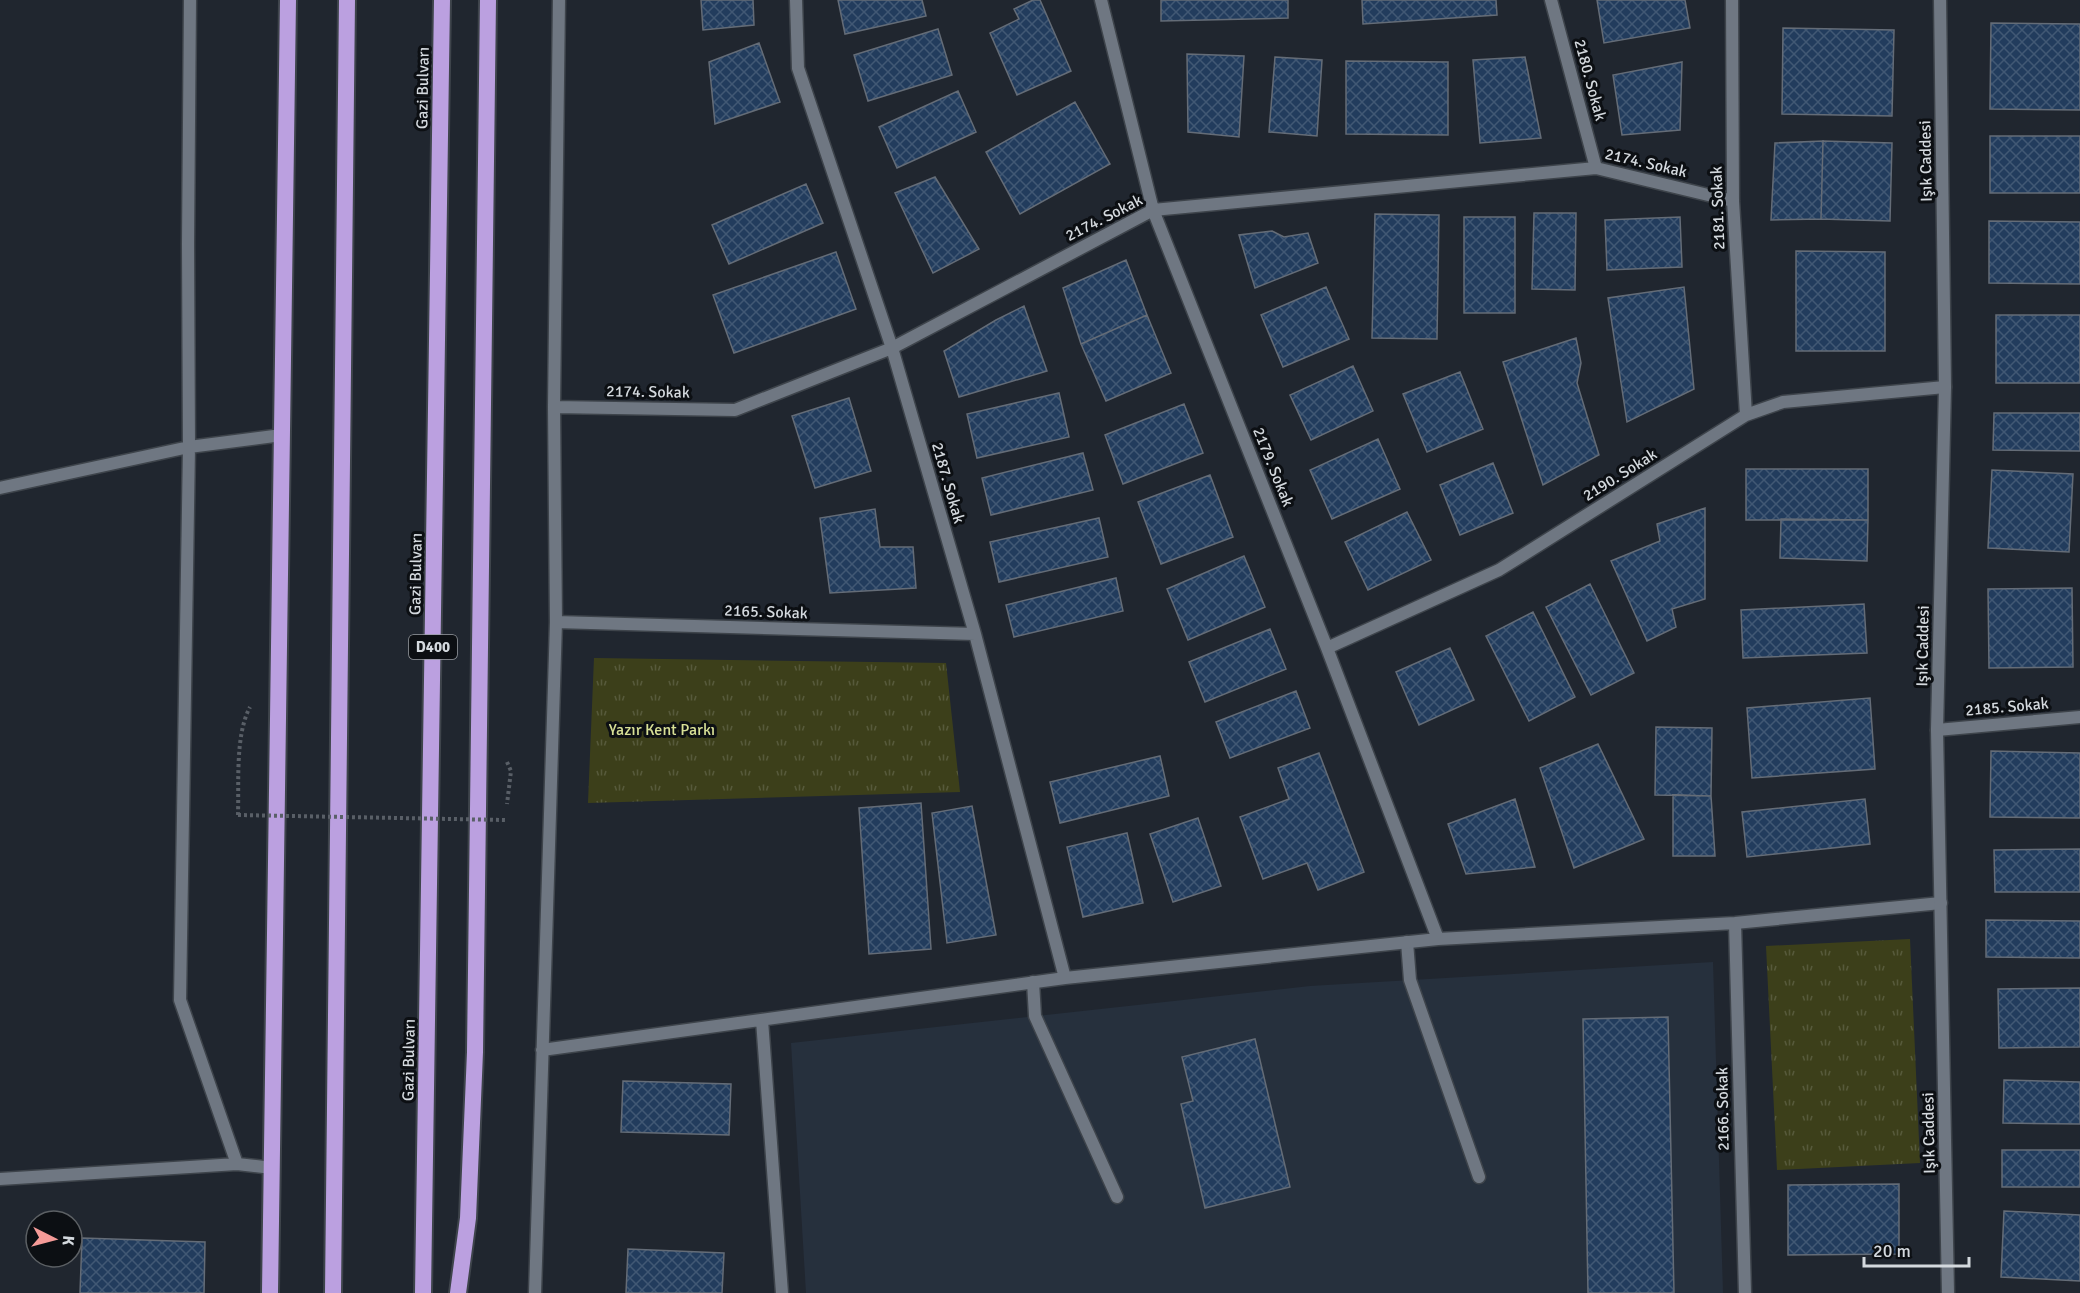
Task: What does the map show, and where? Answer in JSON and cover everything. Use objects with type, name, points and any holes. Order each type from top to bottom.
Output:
[{"type":"highway","points":[[270,1293],[288,0]]},
{"type":"highway","points":[[333,1293],[347,0]]},
{"type":"highway","name":"Gazi Bulvarı","points":[[423,1293],[442,0]]},
{"type":"highway","points":[[458,1293],[468,1218],[475,1052],[488,0]]},
{"type":"street","points":[[190,0],[189,447],[180,1000],[237,1164]]},
{"type":"street","points":[[535,1293],[556,622],[554,407],[559,0]]},
{"type":"street","name":"2187. Sokak","points":[[796,0],[798,68],[892,348],[975,634],[1065,978]]},
{"type":"street","name":"2179. Sokak","points":[[1101,0],[1153,210],[1327,648],[1438,939]]},
{"type":"street","name":"2180. Sokak","points":[[1551,0],[1596,168]]},
{"type":"street","name":"2181. Sokak","points":[[1732,0],[1734,201],[1746,415]]},
{"type":"street","name":"Işık Caddesi","points":[[1940,0],[1946,387],[1937,730],[1948,1293]]},
{"type":"street","name":"2174. Sokak","points":[[554,407],[735,410],[892,348],[1153,210],[1596,168],[1734,201]]},
{"type":"street","name":"2190. Sokak","points":[[1327,648],[1499,570],[1746,415],[1784,402],[1946,387]]},
{"type":"street","points":[[0,488],[189,447],[282,435]]},
{"type":"street","name":"2165. Sokak","points":[[556,622],[975,634]]},
{"type":"street","name":"2185. Sokak","points":[[1937,730],[2080,717]]},
{"type":"street","points":[[542,1050],[1065,978],[1407,942],[1735,923],[1941,903]]},
{"type":"street","name":"2166. Sokak","points":[[1735,923],[1745,1293]]},
{"type":"street","points":[[1407,942],[1410,980],[1479,1177]]},
{"type":"street","points":[[1033,982],[1035,1016],[1117,1197]]},
{"type":"street","points":[[762,1020],[782,1293]]},
{"type":"street","points":[[0,1179],[237,1164],[273,1168]]},
{"type":"path","points":[[240,761],[238,815],[506,820],[511,771]]},
{"type":"shaded area","points":[[1713,962],[1723,1293],[806,1293],[791,1043],[1310,986]]},
{"type":"green space","name":"Yazır Kent Parkı","points":[[594,658],[946,663],[960,792],[588,803]]},
{"type":"green space","points":[[1910,939],[1920,1163],[1777,1170],[1766,946]]},
{"type":"building","points":[[701,0],[753,0],[754,25],[703,30]]},
{"type":"building","points":[[838,0],[922,0],[926,16],[845,34]]},
{"type":"building","points":[[1033,0],[1040,0],[1071,71],[1017,95],[990,33],[1019,19],[1014,9]]},
{"type":"building","points":[[1161,0],[1288,0],[1288,18],[1161,21]]},
{"type":"building","points":[[1362,0],[1496,0],[1497,15],[1363,24]]},
{"type":"building","points":[[1597,0],[1685,0],[1690,28],[1604,43]]},
{"type":"building","points":[[1991,23],[2080,24],[2080,110],[1990,109]]},
{"type":"building","points":[[1783,28],[1894,30],[1892,116],[1782,114]]},
{"type":"building","points":[[938,29],[952,75],[868,101],[854,55]]},
{"type":"building","points":[[759,43],[780,102],[715,124],[709,62]]},
{"type":"building","points":[[1187,54],[1244,56],[1239,137],[1188,132]]},
{"type":"building","points":[[1275,57],[1322,60],[1317,136],[1269,132]]},
{"type":"building","points":[[1525,57],[1541,138],[1480,143],[1473,60]]},
{"type":"building","points":[[1346,61],[1448,62],[1448,135],[1346,134]]},
{"type":"building","points":[[1682,62],[1680,130],[1622,135],[1613,75]]},
{"type":"building","points":[[958,91],[976,132],[897,168],[879,127]]},
{"type":"building","points":[[1075,102],[1110,164],[1020,214],[986,152]]},
{"type":"building","points":[[1990,136],[2080,136],[2080,193],[1990,193]]},
{"type":"building","points":[[1823,141],[1892,143],[1890,221],[1821,219]]},
{"type":"building","points":[[1823,141],[1821,219],[1771,220],[1775,143]]},
{"type":"building","points":[[935,177],[979,249],[933,273],[895,193]]},
{"type":"building","points":[[806,184],[823,223],[729,264],[712,225]]},
{"type":"building","points":[[1534,213],[1576,213],[1575,290],[1532,289]]},
{"type":"building","points":[[1375,214],[1439,215],[1437,339],[1372,338]]},
{"type":"building","points":[[1464,217],[1515,217],[1515,313],[1464,313]]},
{"type":"building","points":[[1680,217],[1682,267],[1607,270],[1605,220]]},
{"type":"building","points":[[1989,221],[2080,222],[2080,284],[1989,283]]},
{"type":"building","points":[[1272,231],[1284,237],[1308,233],[1318,263],[1255,288],[1239,235]]},
{"type":"building","points":[[1796,251],[1885,252],[1885,351],[1796,351]]},
{"type":"building","points":[[836,252],[856,309],[734,353],[713,295]]},
{"type":"building","points":[[1126,260],[1147,315],[1081,344],[1063,288]]},
{"type":"building","points":[[1326,287],[1349,339],[1283,367],[1261,315]]},
{"type":"building","points":[[1684,287],[1694,389],[1627,422],[1608,298]]},
{"type":"building","points":[[1024,306],[1047,371],[959,397],[944,351]]},
{"type":"building","points":[[1147,315],[1171,373],[1106,401],[1081,344]]},
{"type":"building","points":[[1996,315],[2080,315],[2080,383],[1996,383]]},
{"type":"building","points":[[1576,338],[1581,363],[1577,383],[1599,455],[1543,485],[1503,362]]},
{"type":"building","points":[[1353,366],[1373,411],[1311,440],[1290,395]]},
{"type":"building","points":[[1460,372],[1483,429],[1427,452],[1403,394]]},
{"type":"building","points":[[1059,393],[1069,437],[977,458],[967,414]]},
{"type":"building","points":[[849,398],[871,471],[815,488],[792,416]]},
{"type":"building","points":[[1184,404],[1203,453],[1123,484],[1105,435]]},
{"type":"building","points":[[1994,413],[2080,413],[2080,451],[1993,450]]},
{"type":"building","points":[[1378,439],[1400,489],[1332,519],[1310,470]]},
{"type":"building","points":[[1083,453],[1093,490],[991,515],[982,478]]},
{"type":"building","points":[[1493,463],[1513,513],[1460,535],[1440,485]]},
{"type":"building","points":[[1746,469],[1868,469],[1868,520],[1746,520]]},
{"type":"building","points":[[1992,470],[2073,474],[2069,552],[1988,548]]},
{"type":"building","points":[[1210,475],[1233,537],[1161,564],[1138,502]]},
{"type":"building","points":[[1705,508],[1705,599],[1672,609],[1676,627],[1647,641],[1611,561],[1660,541],[1657,524]]},
{"type":"building","points":[[875,509],[880,547],[913,547],[916,588],[830,593],[820,518]]},
{"type":"building","points":[[1407,512],[1431,560],[1368,590],[1345,542]]},
{"type":"building","points":[[1099,518],[1108,557],[999,582],[990,542]]},
{"type":"building","points":[[1781,519],[1868,520],[1867,561],[1780,558]]},
{"type":"building","points":[[1244,556],[1265,607],[1188,640],[1167,589]]},
{"type":"building","points":[[1116,578],[1123,611],[1014,637],[1006,605]]},
{"type":"building","points":[[1590,584],[1634,673],[1591,695],[1546,607]]},
{"type":"building","points":[[2072,588],[2073,667],[1989,668],[1988,589]]},
{"type":"building","points":[[1864,604],[1867,653],[1743,658],[1741,610]]},
{"type":"building","points":[[1533,612],[1575,697],[1529,721],[1486,636]]},
{"type":"building","points":[[1270,629],[1286,669],[1205,702],[1189,662]]},
{"type":"building","points":[[1450,648],[1474,700],[1419,725],[1396,672]]},
{"type":"building","points":[[1296,691],[1310,728],[1230,758],[1216,722]]},
{"type":"building","points":[[1870,698],[1875,769],[1752,778],[1747,708]]},
{"type":"building","points":[[1656,727],[1712,728],[1711,796],[1655,795]]},
{"type":"building","points":[[1598,744],[1644,839],[1574,868],[1540,768]]},
{"type":"building","points":[[1991,751],[2080,753],[2080,818],[1990,817]]},
{"type":"building","points":[[1319,753],[1364,872],[1318,890],[1307,863],[1263,879],[1240,817],[1289,799],[1278,768]]},
{"type":"building","points":[[1160,756],[1169,796],[1060,823],[1050,782]]},
{"type":"building","points":[[1673,795],[1711,796],[1715,856],[1673,856]]},
{"type":"building","points":[[1515,799],[1535,867],[1466,874],[1448,824]]},
{"type":"building","points":[[1865,799],[1870,844],[1747,857],[1742,812]]},
{"type":"building","points":[[921,803],[931,949],[869,954],[859,808]]},
{"type":"building","points":[[972,806],[996,935],[947,943],[932,813]]},
{"type":"building","points":[[1198,818],[1221,886],[1173,902],[1150,834]]},
{"type":"building","points":[[1127,833],[1143,903],[1083,917],[1067,847]]},
{"type":"building","points":[[2080,849],[2080,892],[1995,892],[1994,850]]},
{"type":"building","points":[[1986,920],[2080,921],[2080,958],[1986,957]]},
{"type":"building","points":[[2080,988],[2080,1047],[1999,1048],[1998,989]]},
{"type":"building","points":[[1668,1017],[1674,1293],[1588,1293],[1583,1019]]},
{"type":"building","points":[[1255,1039],[1290,1187],[1205,1208],[1181,1104],[1193,1101],[1182,1057]]},
{"type":"building","points":[[2004,1080],[2080,1082],[2080,1124],[2003,1123]]},
{"type":"building","points":[[623,1081],[731,1084],[729,1135],[621,1132]]},
{"type":"building","points":[[2002,1150],[2080,1150],[2080,1187],[2002,1187]]},
{"type":"building","points":[[1899,1184],[1899,1254],[1788,1255],[1788,1185]]},
{"type":"building","points":[[2004,1211],[2080,1215],[2080,1281],[2001,1277]]},
{"type":"building","points":[[84,1238],[205,1242],[204,1293],[80,1293],[81,1269],[84,1269]]},
{"type":"building","points":[[628,1249],[724,1253],[722,1293],[626,1293]]}]
